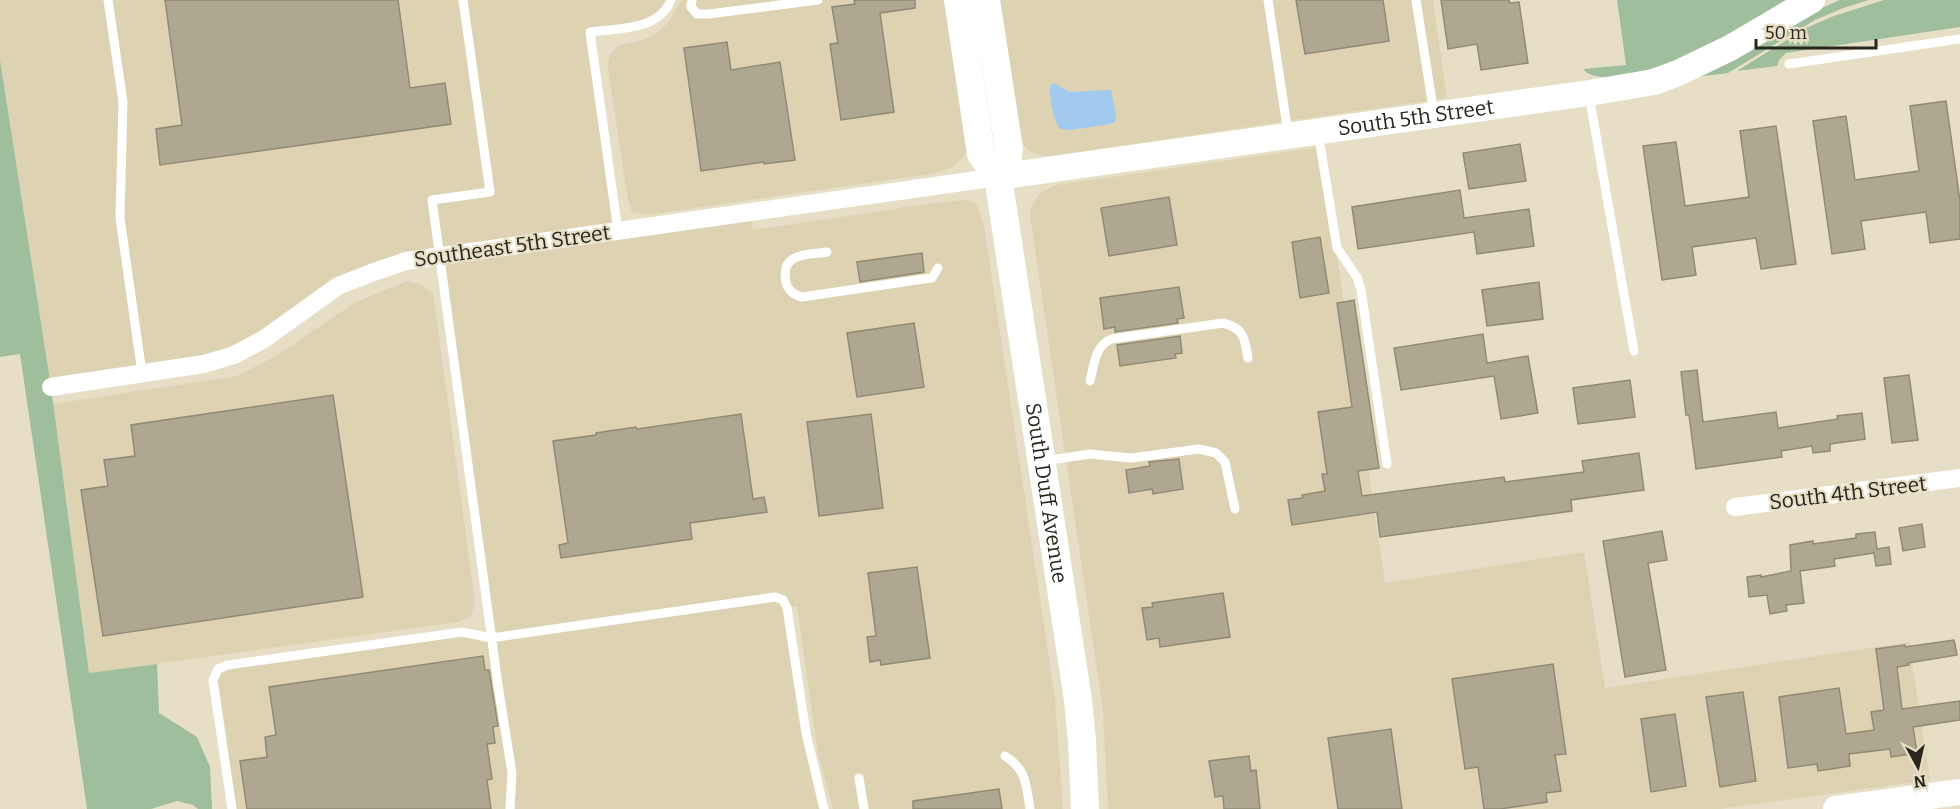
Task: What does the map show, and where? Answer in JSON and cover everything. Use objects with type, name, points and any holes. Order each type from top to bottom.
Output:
[{"type":"main road","name":"South Duff Avenue","points":[[958,0],[981,154],[998,177],[1078,700],[1086,809]]},
{"type":"main road","points":[[986,0],[1009,149],[1008,157],[998,177]]},
{"type":"street","name":"South 5th Street","points":[[998,177],[1654,82],[1678,74],[1730,48],[1812,0]]},
{"type":"street","name":"Southeast 5th Street","points":[[51,387],[204,364],[234,355],[264,339],[338,286],[406,261],[998,177]]},
{"type":"street","name":"South 4th Street","points":[[1735,507],[1960,478]]},
{"type":"street","points":[[1836,809],[1914,804],[1960,792]]},
{"type":"lane","points":[[108,0],[123,102],[120,218],[142,373]]},
{"type":"lane","points":[[463,0],[490,192],[432,200],[491,638],[512,773],[510,809]]},
{"type":"lane","points":[[618,231],[590,32],[640,25],[656,19],[665,11],[670,0]]},
{"type":"lane","points":[[692,0],[691,7],[697,14],[818,0]]},
{"type":"lane","points":[[1268,0],[1288,135]]},
{"type":"lane","points":[[1416,0],[1434,114]]},
{"type":"lane","points":[[1789,64],[1960,39]]},
{"type":"lane","points":[[1588,93],[1634,351]]},
{"type":"lane","points":[[1318,131],[1337,248],[1357,278],[1361,290],[1388,464]]},
{"type":"lane","points":[[827,252],[799,256],[786,266],[788,287],[793,294],[802,297],[932,278],[938,268]]},
{"type":"lane","points":[[1090,381],[1099,348],[1111,339],[1223,323],[1234,325],[1241,333],[1246,341],[1248,358]]},
{"type":"lane","points":[[1041,461],[1090,454],[1131,458],[1199,449],[1216,453],[1225,462],[1235,509]]},
{"type":"lane","points":[[232,809],[213,680],[218,669],[228,665],[462,632],[491,638],[775,597],[783,600],[787,608],[807,732],[824,809]]},
{"type":"lane","points":[[1005,756],[1016,763],[1023,772],[1030,809]]},
{"type":"lane","points":[[859,778],[864,809]]},
{"type":"shaded area","points":[[0,0],[671,0],[656,19],[590,33],[618,231],[749,212],[753,230],[941,202],[964,200],[973,202],[977,206],[984,226],[1055,699],[1063,809],[833,809],[818,754],[797,606],[788,608],[824,809],[232,809],[213,680],[218,669],[462,632],[491,637],[439,256],[371,273],[234,355],[51,387],[0,60]]},
{"type":"shaded area","points":[[682,0],[950,0],[967,151],[951,168],[930,174],[647,215],[632,212],[628,200],[608,69],[609,59],[612,51],[620,45],[644,40],[656,33],[667,24]]},
{"type":"shaded area","points":[[996,0],[1433,0],[1447,98],[1049,156],[1034,154],[1016,136]]},
{"type":"shaded area","points":[[1321,147],[1385,583],[1584,552],[1605,688],[1909,642],[1930,780],[1720,809],[1108,809],[1103,711],[1030,215],[1031,207],[1040,193],[1056,185]]},
{"type":"shaded area","points":[[408,281],[422,285],[433,293],[475,602],[471,616],[458,622],[89,673],[53,404],[237,376],[276,356],[356,302]]},
{"type":"green space","points":[[1617,0],[1786,0],[1727,37],[1690,55],[1628,75],[1594,76],[1583,69],[1626,65]]},
{"type":"green space","points":[[1840,0],[1869,0],[1815,20],[1728,73],[1697,77],[1810,13]]},
{"type":"green space","points":[[1884,0],[1960,0],[1960,27],[1786,53],[1777,66],[1737,71],[1806,28],[1834,16]]},
{"type":"green space","points":[[0,60],[51,387],[89,673],[157,664],[159,713],[197,737],[210,767],[212,809],[198,809],[193,805],[177,801],[151,809],[87,809],[20,354],[0,357]]},
{"type":"water","points":[[1054,83],[1069,92],[1111,90],[1115,122],[1070,130],[1060,129],[1051,103],[1050,86]]},
{"type":"building","points":[[165,0],[398,0],[410,88],[445,83],[451,124],[160,165],[156,129],[182,125]]},
{"type":"building","points":[[854,0],[915,0],[915,8],[880,13],[894,112],[841,120],[830,44],[838,43],[832,7],[855,4]]},
{"type":"building","points":[[1296,0],[1383,0],[1389,41],[1305,54]]},
{"type":"building","points":[[1441,0],[1519,2],[1528,63],[1481,70],[1477,44],[1448,49]]},
{"type":"building","points":[[727,42],[731,70],[780,62],[795,160],[701,171],[684,48]]},
{"type":"building","points":[[1946,101],[1960,201],[1960,239],[1930,243],[1926,212],[1861,221],[1865,249],[1832,254],[1813,121],[1846,116],[1855,180],[1919,171],[1910,106]]},
{"type":"building","points":[[1776,126],[1796,264],[1761,269],[1756,238],[1692,247],[1696,275],[1662,280],[1643,146],[1676,142],[1685,206],[1749,197],[1740,131]]},
{"type":"building","points":[[1520,144],[1526,181],[1469,189],[1463,153]]},
{"type":"building","points":[[1460,190],[1464,218],[1529,209],[1534,246],[1477,254],[1474,232],[1358,249],[1352,207]]},
{"type":"building","points":[[1169,197],[1177,245],[1109,256],[1101,208]]},
{"type":"building","points":[[1320,237],[1329,293],[1300,298],[1292,242]]},
{"type":"building","points":[[922,253],[924,272],[860,282],[857,262]]},
{"type":"building","points":[[1539,282],[1543,319],[1487,326],[1482,290]]},
{"type":"building","points":[[1179,287],[1184,318],[1177,319],[1178,323],[1115,332],[1115,327],[1104,329],[1100,298]]},
{"type":"building","points":[[1354,300],[1379,468],[1358,471],[1362,496],[1504,477],[1505,482],[1584,472],[1582,461],[1639,453],[1644,490],[1571,500],[1572,511],[1380,537],[1377,512],[1292,525],[1288,500],[1325,491],[1322,474],[1327,474],[1318,412],[1352,407],[1337,303]]},
{"type":"building","points":[[914,323],[924,387],[857,397],[847,333]]},
{"type":"building","points":[[1483,334],[1487,363],[1528,356],[1538,413],[1501,419],[1494,376],[1401,390],[1394,348]]},
{"type":"building","points":[[1180,336],[1182,353],[1175,354],[1176,358],[1120,366],[1117,345]]},
{"type":"building","points":[[1697,370],[1703,422],[1776,412],[1778,428],[1862,413],[1865,439],[1830,444],[1830,451],[1813,453],[1812,446],[1781,451],[1782,457],[1696,469],[1681,372]]},
{"type":"building","points":[[1909,375],[1918,440],[1892,443],[1884,378]]},
{"type":"building","points":[[1630,380],[1635,417],[1578,424],[1573,388]]},
{"type":"building","points":[[333,395],[363,597],[103,636],[81,490],[108,486],[104,460],[135,456],[131,425]]},
{"type":"building","points":[[741,414],[753,499],[764,497],[767,512],[690,523],[692,539],[561,558],[559,545],[568,543],[553,441],[636,427],[637,429]]},
{"type":"building","points":[[871,414],[883,508],[819,516],[807,422]]},
{"type":"building","points":[[1179,459],[1183,489],[1153,494],[1152,489],[1129,493],[1126,470],[1150,466],[1149,462]]},
{"type":"building","points":[[1922,524],[1925,547],[1903,551],[1899,528]]},
{"type":"building","points":[[1662,531],[1667,560],[1648,563],[1666,670],[1625,677],[1603,541]]},
{"type":"building","points":[[1875,532],[1877,549],[1889,547],[1891,564],[1876,566],[1874,553],[1834,559],[1835,566],[1800,571],[1804,603],[1786,605],[1787,611],[1770,614],[1767,595],[1749,597],[1747,577],[1761,575],[1761,577],[1791,571],[1790,545],[1856,538],[1856,534]]},
{"type":"building","points":[[917,567],[930,658],[881,665],[880,660],[870,662],[867,637],[876,636],[868,573]]},
{"type":"building","points":[[1223,593],[1230,637],[1160,647],[1159,638],[1147,640],[1142,608],[1153,607],[1152,603]]},
{"type":"building","points":[[1954,640],[1957,655],[1897,667],[1902,709],[1960,701],[1960,720],[1913,727],[1917,753],[1891,757],[1890,749],[1849,754],[1850,766],[1818,771],[1817,764],[1788,768],[1779,697],[1839,688],[1846,734],[1874,730],[1871,712],[1884,710],[1876,649]]},
{"type":"building","points":[[483,656],[485,670],[489,670],[498,726],[493,727],[495,743],[487,744],[492,779],[487,780],[491,809],[247,809],[240,761],[267,757],[265,737],[276,735],[269,687]]},
{"type":"building","points":[[1553,664],[1566,754],[1555,755],[1561,791],[1546,793],[1547,802],[1484,809],[1478,767],[1465,769],[1452,679]]},
{"type":"building","points":[[1743,692],[1756,781],[1720,787],[1706,697]]},
{"type":"building","points":[[1675,714],[1686,786],[1651,792],[1641,719]]},
{"type":"building","points":[[1391,729],[1402,809],[1338,809],[1328,738]]},
{"type":"building","points":[[1249,756],[1251,771],[1256,770],[1260,809],[1224,809],[1223,796],[1215,797],[1209,761]]},
{"type":"building","points":[[999,789],[1002,809],[913,809],[913,801]]}]
